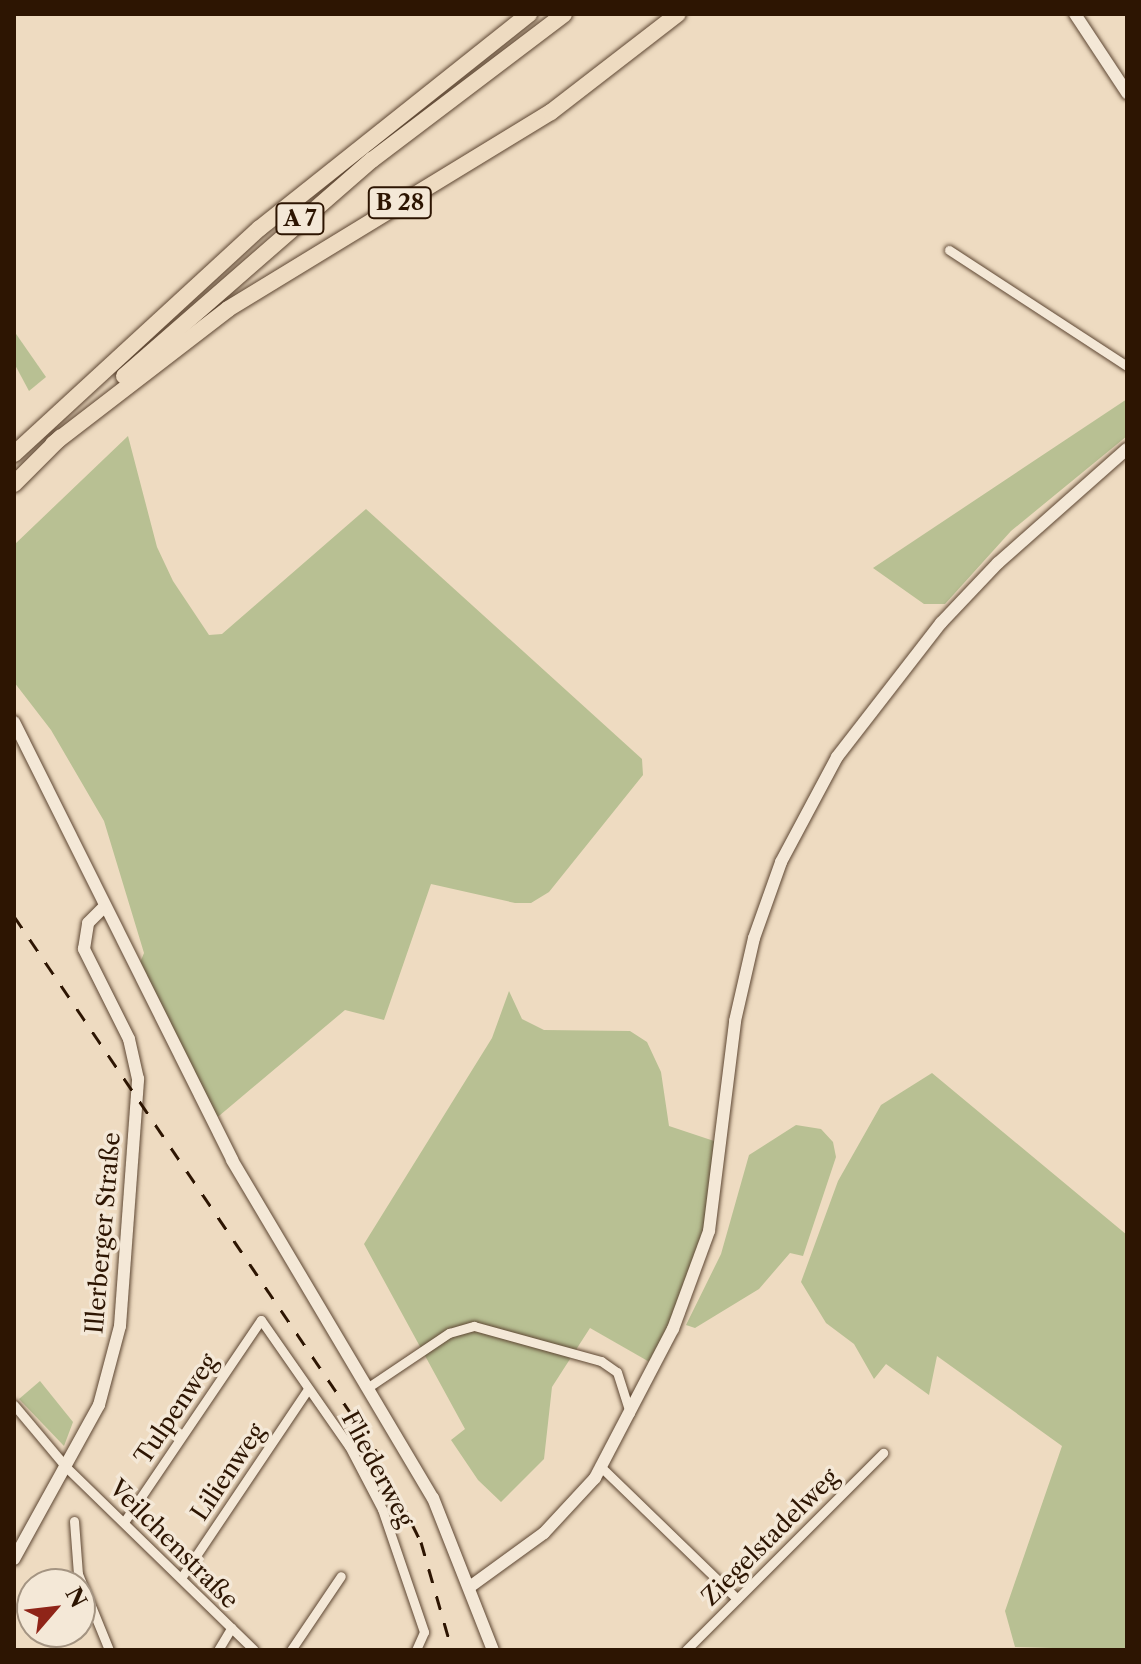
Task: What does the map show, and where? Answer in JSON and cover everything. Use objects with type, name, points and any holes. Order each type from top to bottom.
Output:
[{"type":"highway","points":[[501,33],[517,14]]},
{"type":"highway","name":"A 7","points":[[14,454],[260,228],[501,33],[529,14]]},
{"type":"highway","name":"A 7","points":[[14,484],[53,444],[273,242],[564,14]]},
{"type":"highway","name":"B 28","points":[[53,444],[228,309],[551,112],[678,14]]},
{"type":"main road","points":[[1075,14],[1127,93]]},
{"type":"main road","points":[[471,1586],[544,1533],[602,1468],[673,1329],[709,1231],[735,1021],[754,938],[781,862],[809,806],[857,727],[941,623],[1050,511],[1127,449]]},
{"type":"main road","points":[[14,722],[232,1160],[433,1498],[471,1586],[493,1650]]},
{"type":"main road","name":"Illerberger Straße","points":[[14,1559],[18,1543],[66,1467],[99,1405],[114,1358],[138,1079],[129,1039],[84,949],[88,923],[104,907]]},
{"type":"street","points":[[949,250],[1127,366]]},
{"type":"street","name":"Fliederweg","points":[[261,1320],[349,1446],[382,1509],[424,1632],[416,1650]]},
{"type":"street","name":"Tulpenweg","points":[[124,1522],[261,1320]]},
{"type":"street","points":[[367,1388],[449,1333],[474,1326],[601,1361],[617,1372],[630,1413]]},
{"type":"street","name":"Lilienweg","points":[[181,1578],[308,1389]]},
{"type":"street","name":"Veilchenstraße","points":[[16,1411],[66,1467],[254,1650]]},
{"type":"street","name":"Ziegelstadelweg","points":[[686,1650],[883,1453]]},
{"type":"street","points":[[602,1468],[737,1599]]},
{"type":"street","points":[[74,1521],[78,1574],[109,1650]]},
{"type":"street","points":[[291,1650],[341,1576]]},
{"type":"street","points":[[218,1650],[231,1628]]},
{"type":"green space","points":[[14,331],[46,377],[29,391],[14,363]]},
{"type":"green space","points":[[1127,399],[1127,436],[1011,531],[945,604],[924,604],[873,568]]},
{"type":"green space","points":[[128,436],[157,547],[173,581],[209,635],[222,634],[366,509],[642,759],[643,775],[549,892],[531,903],[515,903],[431,884],[384,1020],[345,1010],[213,1121],[137,970],[144,953],[104,821],[51,730],[14,682],[14,545]]},
{"type":"green space","points":[[509,991],[522,1019],[544,1030],[630,1031],[647,1042],[661,1072],[669,1126],[720,1143],[707,1231],[653,1364],[590,1328],[552,1387],[544,1459],[501,1502],[478,1480],[451,1440],[465,1429],[364,1244],[492,1038]]},
{"type":"green space","points":[[932,1073],[1127,1235],[1127,1650],[1015,1647],[1005,1611],[1062,1446],[937,1356],[929,1395],[886,1364],[874,1379],[854,1344],[826,1323],[801,1282],[838,1181],[881,1105]]},
{"type":"green space","points":[[796,1125],[821,1129],[833,1142],[836,1157],[803,1256],[790,1253],[759,1289],[695,1328],[686,1325],[721,1254],[749,1155]]},
{"type":"green space","points":[[40,1381],[73,1422],[64,1446],[19,1399]]},
{"type":"railway","points":[[14,916],[375,1449],[421,1542],[452,1650]]}]
